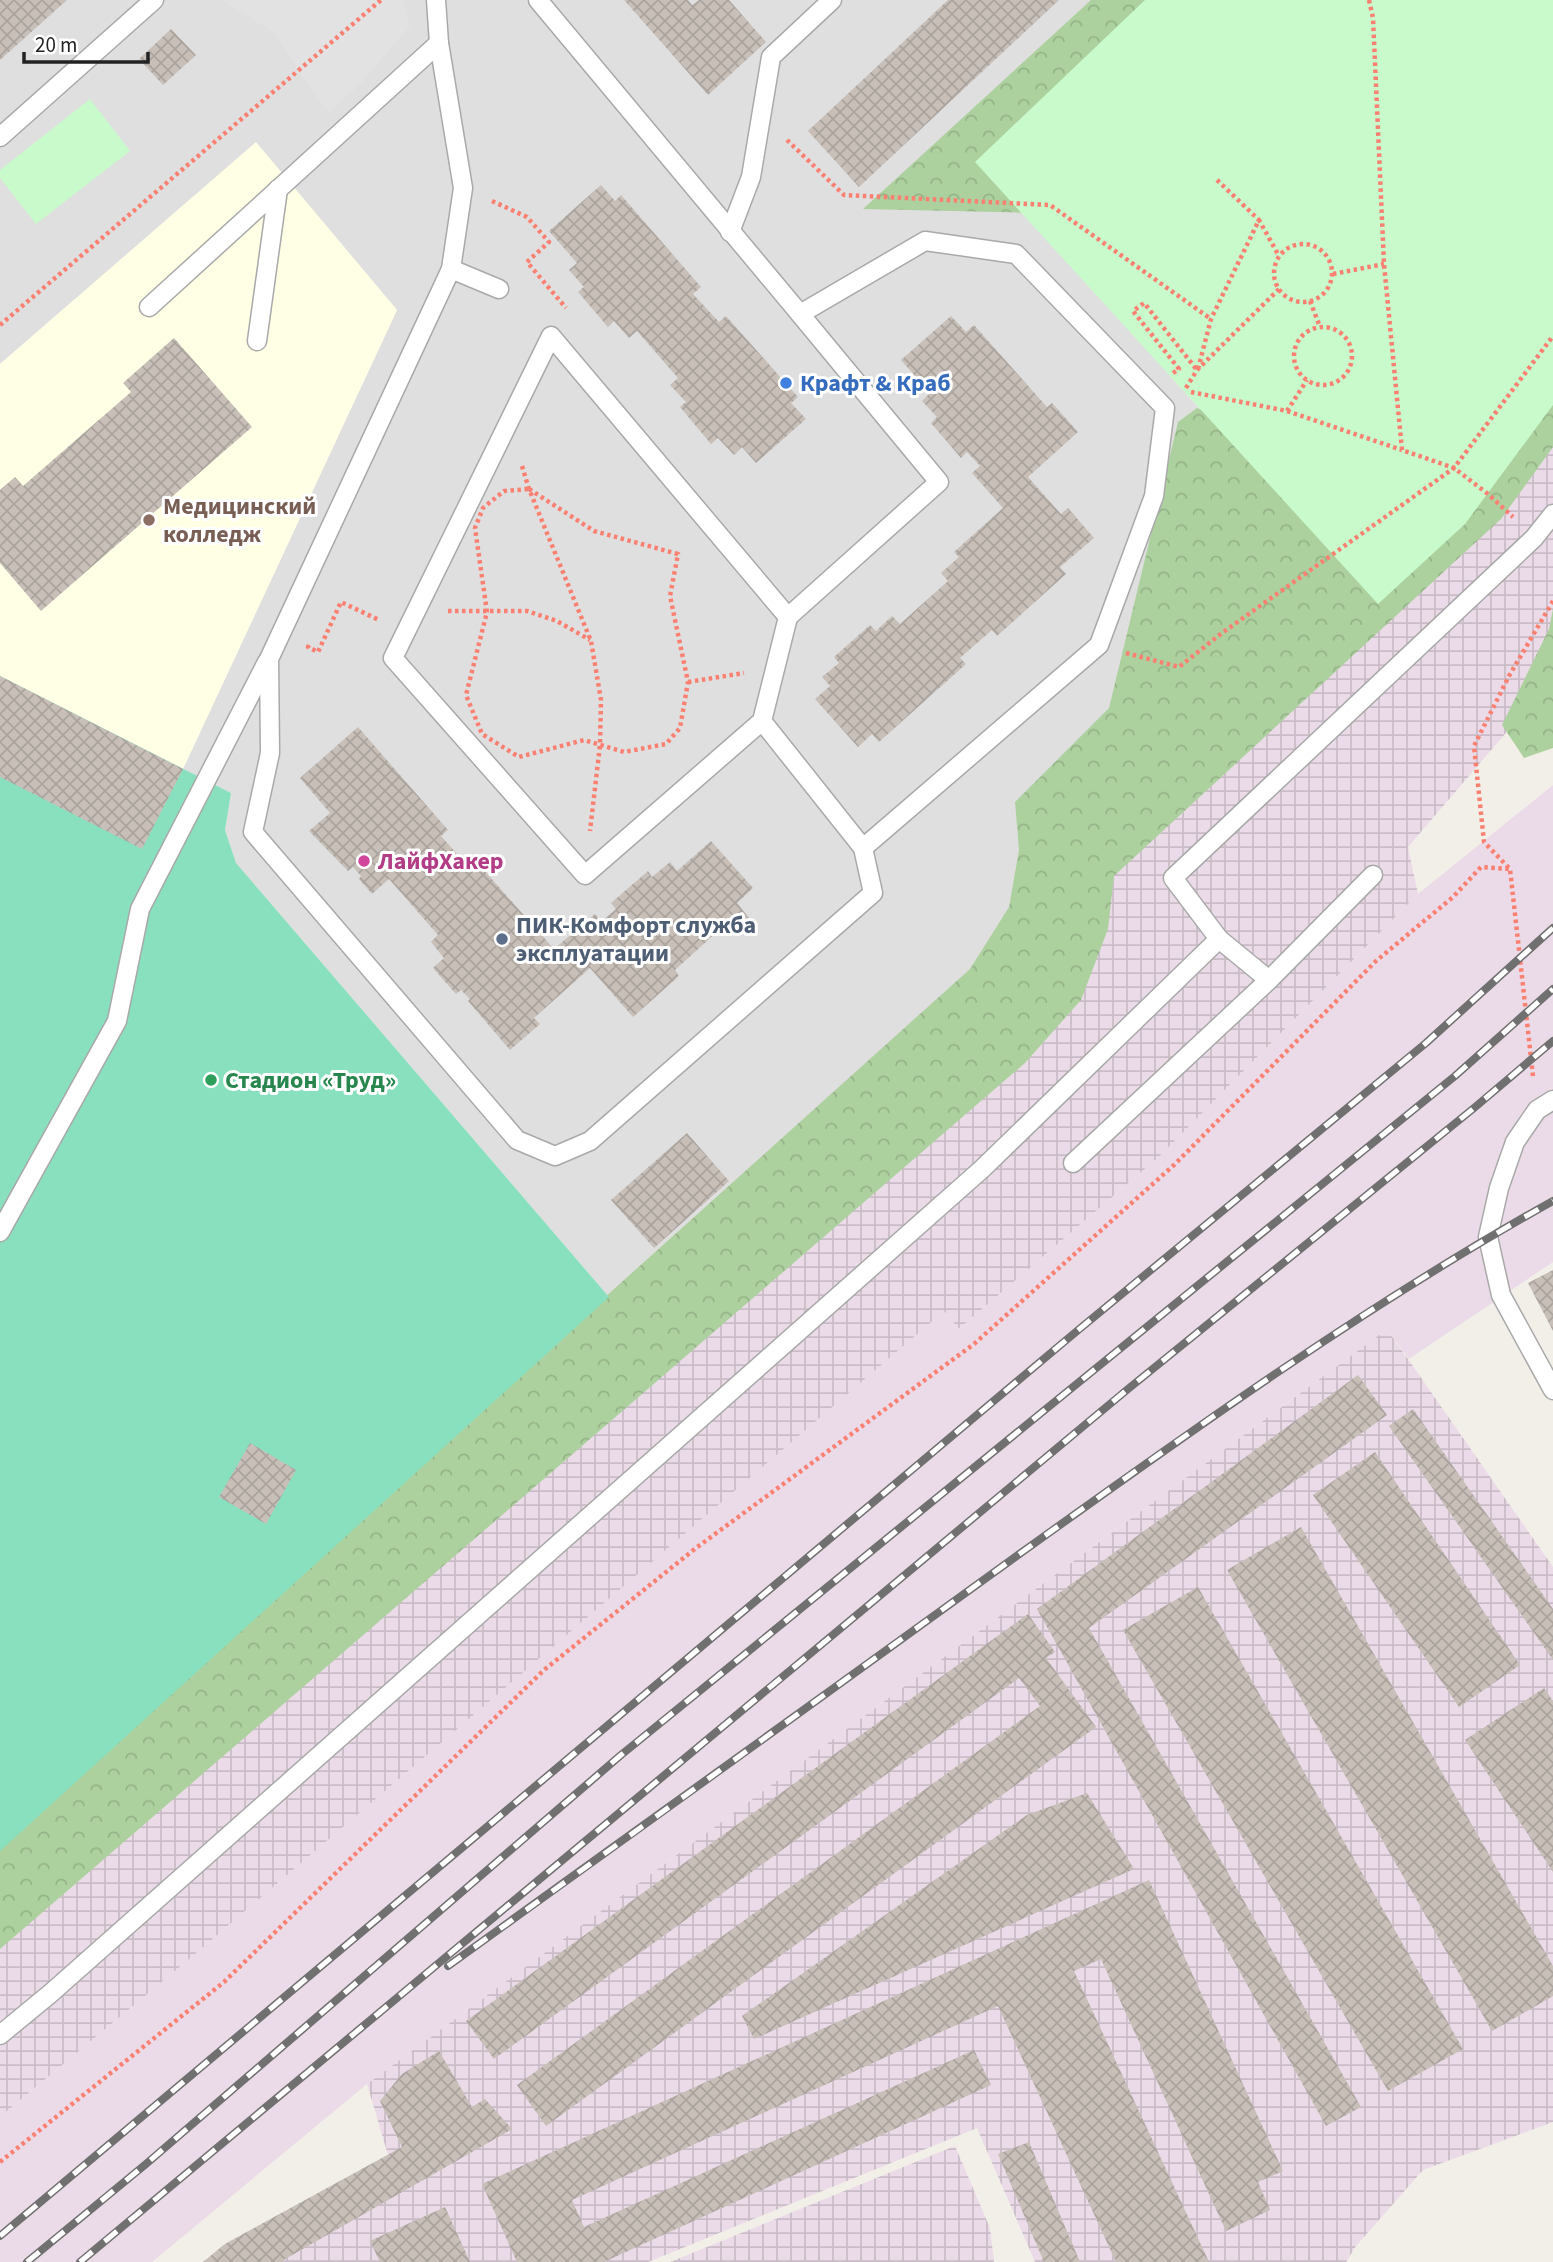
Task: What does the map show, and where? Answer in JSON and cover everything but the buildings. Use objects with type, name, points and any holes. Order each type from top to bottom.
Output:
[{"type":"lane","points":[[0,137],[154,0]]},
{"type":"lane","points":[[0,1232],[117,1021],[140,909],[269,659],[451,269],[463,188],[439,43],[436,0]]},
{"type":"lane","points":[[538,0],[939,482],[788,617],[762,721],[585,875],[393,658],[551,336],[788,617]]},
{"type":"lane","points":[[730,232],[751,177],[771,57],[832,0]]},
{"type":"lane","points":[[149,307],[439,43]]},
{"type":"lane","points":[[257,341],[278,189]]},
{"type":"lane","points":[[800,314],[925,241],[1016,254],[1165,408],[1154,496],[1099,645],[863,848]]},
{"type":"lane","points":[[451,269],[499,289]]},
{"type":"lane","points":[[1269,980],[1219,939],[1173,878],[1534,538],[1553,514]]},
{"type":"lane","points":[[269,659],[270,753],[253,832],[517,1140],[555,1156],[590,1141],[873,894],[863,848],[762,721]]},
{"type":"lane","points":[[1073,1163],[1269,980],[1373,875]]},
{"type":"lane","points":[[0,2035],[51,1993],[982,1169],[1219,939]]},
{"type":"lane","points":[[1553,1100],[1537,1110],[1515,1142],[1499,1188],[1488,1237],[1501,1295],[1553,1390]]},
{"type":"path","points":[[0,324],[381,0]]},
{"type":"path","points":[[1368,0],[1373,18],[1384,264],[1402,450]]},
{"type":"path","points":[[761,116],[844,195],[1050,205],[1211,318]]},
{"type":"path","points":[[1217,180],[1259,220],[1279,256]]},
{"type":"path","points":[[463,188],[527,217],[549,242],[527,262]]},
{"type":"path","points":[[1197,370],[1211,318],[1259,220]]},
{"type":"path","points":[[1313,245],[1324,251],[1333,274],[1329,286],[1321,296],[1298,302],[1287,298],[1279,289],[1275,279],[1275,266],[1279,256],[1289,247],[1313,245]]},
{"type":"path","points":[[1333,274],[1384,264]]},
{"type":"path","points":[[1279,289],[1197,370],[1184,391],[1287,411],[1454,468],[1488,494]]},
{"type":"path","points":[[1310,301],[1320,327]]},
{"type":"path","points":[[1170,376],[1179,369],[1133,311],[1143,303],[1197,370]]},
{"type":"path","points":[[1320,327],[1332,328],[1343,335],[1350,345],[1352,357],[1349,369],[1341,379],[1329,384],[1307,380],[1294,361],[1294,350],[1299,339],[1308,330],[1320,327]]},
{"type":"path","points":[[1099,645],[1179,667],[1222,632],[1454,468],[1553,336]]},
{"type":"path","points":[[1287,411],[1307,380]]},
{"type":"path","points":[[509,421],[529,489],[591,641],[601,700],[600,745],[585,875]]},
{"type":"path","points":[[529,489],[594,531],[678,554],[670,596],[688,682],[680,728],[666,744],[624,752],[584,740],[519,757],[482,734],[466,695],[487,612],[475,528],[482,508],[503,491],[529,489]]},
{"type":"path","points":[[1537,1110],[1510,869],[1484,842],[1474,746],[1509,676],[1553,601]]},
{"type":"path","points":[[308,647],[318,652],[341,602],[405,632]]},
{"type":"path","points":[[416,610],[527,611],[557,621],[591,641]]},
{"type":"path","points":[[688,682],[776,668]]},
{"type":"path","points":[[0,2162],[224,1982],[544,1670],[696,1548],[974,1344],[1174,1165],[1376,961],[1453,897],[1481,867],[1510,869]]},
{"type":"shaded area","points":[[0,0],[1145,0],[1170,376],[1378,604],[609,1297],[236,863],[225,830],[231,793],[183,769],[397,310],[256,143],[0,364]]},
{"type":"shaded area","points":[[223,0],[403,0],[410,26],[363,81],[329,113],[298,71],[276,34]]},
{"type":"shaded area","name":"Медицинский колледж","points":[[256,142],[397,310],[183,769],[0,676],[0,364]]},
{"type":"shaded area","points":[[1553,405],[1553,678],[1408,847],[1418,894],[1160,1156],[959,1329],[944,1312],[187,1961],[0,2117],[0,1851],[1378,604]]},
{"type":"shaded area","points":[[1553,785],[1553,1262],[1409,1359],[1387,1329],[367,2084],[152,2262],[0,2262],[0,2117],[187,1961],[944,1311],[959,1329],[1160,1156],[1418,894]]},
{"type":"shaded area","points":[[1387,1329],[1553,1567],[1553,2122],[1423,2170],[1356,2246],[1346,2262],[1035,2262],[977,2128],[648,2262],[203,2262],[225,2244],[388,2155],[367,2084]]},
{"type":"shaded area","points":[[955,2146],[990,2228],[994,2262],[670,2262]]},
{"type":"green space","points":[[1091,0],[1553,0],[1553,447],[1501,519],[1114,876],[1108,929],[1081,1000],[1025,1063],[0,1949],[0,1841],[970,969],[1009,907],[1019,850],[1015,802],[1109,708],[1178,422],[1197,408],[1403,480],[1041,213],[863,209]]},
{"type":"green space","points":[[1145,0],[1553,0],[1553,405],[1465,524],[1378,604],[975,162]]},
{"type":"green space","points":[[90,99],[130,151],[36,224],[0,178],[0,170]]},
{"type":"green space","points":[[1553,609],[1553,748],[1524,758],[1502,725],[1549,629]]},
{"type":"green space","name":"Стадион «Труд»","points":[[0,676],[231,793],[225,830],[236,863],[609,1297],[0,1851]]},
{"type":"railway","points":[[0,2236],[1077,1331],[1426,1043],[1553,928]]},
{"type":"railway","points":[[27,2262],[146,2164],[621,1755],[1455,1076],[1553,989]]},
{"type":"railway","points":[[80,2262],[1128,1389],[1553,1041]]},
{"type":"railway","points":[[448,1966],[1018,1555],[1280,1370],[1415,1283],[1553,1201]]},
{"type":"place","name":"Крафт & Краб","points":[[786,383]]},
{"type":"place","name":"Медицинский колледж","points":[[149,520]]},
{"type":"place","name":"ЛайфХакер","points":[[364,861]]},
{"type":"place","name":"ПИК-Комфорт служба эксплуатации","points":[[502,939]]},
{"type":"place","name":"Стадион «Труд»","points":[[211,1080]]}]
